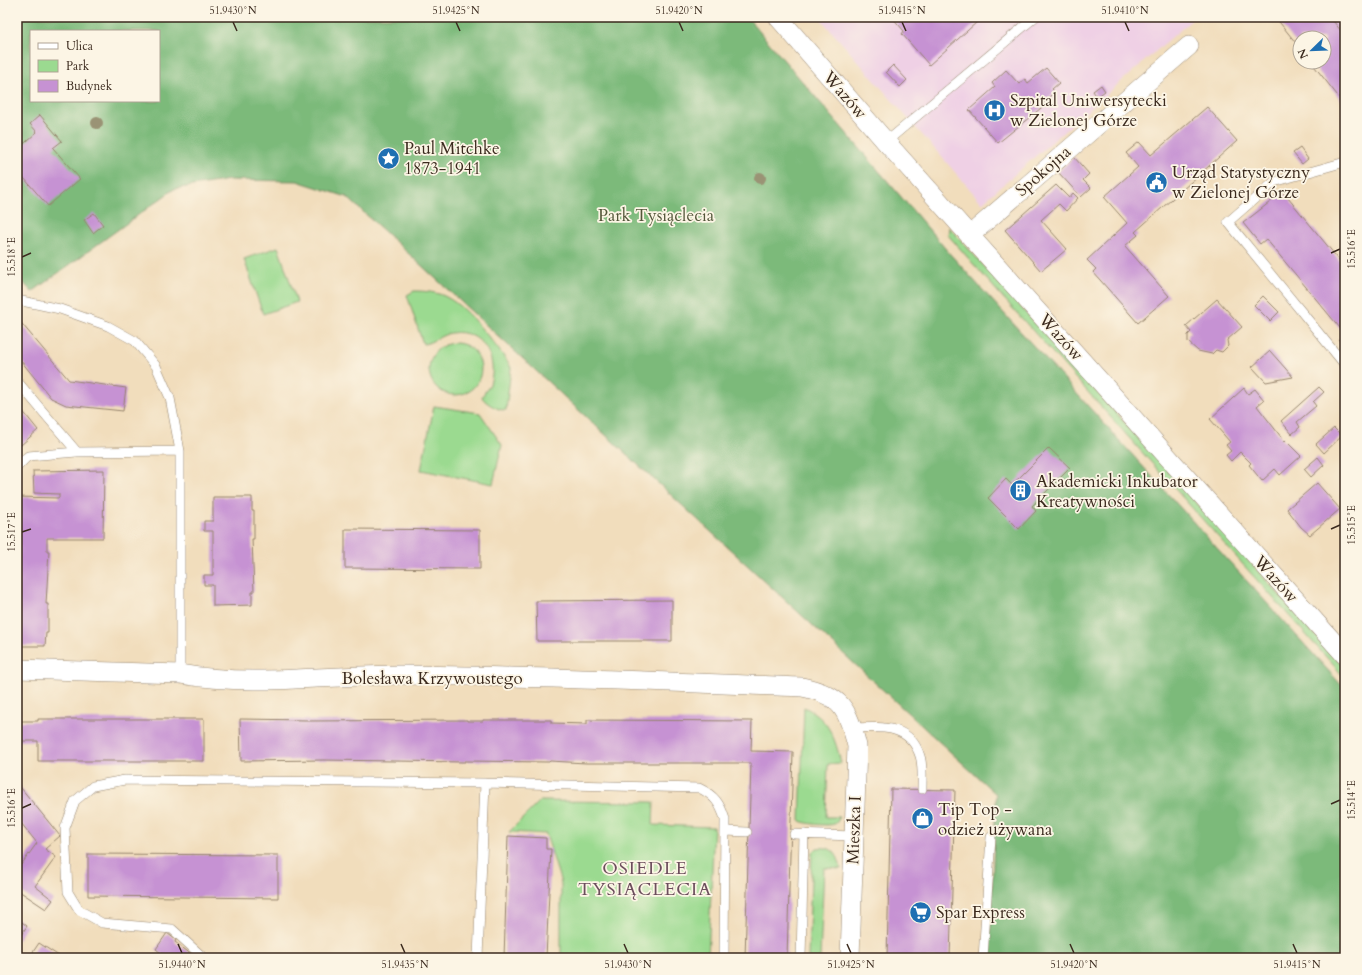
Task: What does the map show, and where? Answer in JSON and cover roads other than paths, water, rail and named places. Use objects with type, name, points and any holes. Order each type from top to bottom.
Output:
[{"type":"street","name":"Wazów","points":[[778,17],[886,142],[1345,655]]},
{"type":"street","name":"Spokojna","points":[[970,235],[1189,46]]},
{"type":"street","name":"Bolesława Krzywoustego","points":[[17,669],[180,674],[198,677],[257,679],[398,675],[802,687],[826,692],[842,706]]},
{"type":"street","name":"Mieszka I","points":[[842,706],[853,728],[857,746],[850,958]]},
{"type":"lane","points":[[886,142],[1035,17]]},
{"type":"lane","points":[[1345,162],[1274,182],[1228,222],[1345,365]]},
{"type":"lane","points":[[17,300],[60,309],[108,326],[135,341],[156,366],[170,398],[180,451],[180,674]]},
{"type":"lane","points":[[17,381],[77,452]]},
{"type":"lane","points":[[17,467],[28,456],[77,452],[180,451]]},
{"type":"lane","points":[[853,728],[901,730],[912,739],[920,756],[922,789]]},
{"type":"lane","points":[[204,958],[172,929],[102,923],[79,910],[68,892],[64,828],[75,801],[93,786],[125,780],[485,783],[699,788],[711,794],[720,805],[725,819],[724,958]]},
{"type":"lane","points":[[478,958],[485,783]]},
{"type":"lane","points":[[726,831],[747,832]]},
{"type":"lane","points":[[794,834],[854,836]]},
{"type":"lane","points":[[801,958],[804,834]]},
{"type":"lane","points":[[983,958],[991,837]]},
{"type":"place","name":"Szpital Uniwersytecki w Zielonej Górze","points":[[994,110]]},
{"type":"place","name":"Paul Mitchke 1873-1941","points":[[388,158]]},
{"type":"place","name":"Urząd Statystyczny w Zielonej Górze","points":[[1156,182]]},
{"type":"place","name":"Akademicki Inkubator Kreatywności","points":[[1020,491]]},
{"type":"place","name":"Tip Top - odzież używana","points":[[922,819]]},
{"type":"place","name":"Spar Express","points":[[921,912]]},
{"type":"district","name":"OSIEDLE TYSIĄCLECIA","points":[[645,878]]},
{"type":"park label","name":"Park Tysiąclecia","points":[[656,215]]}]
